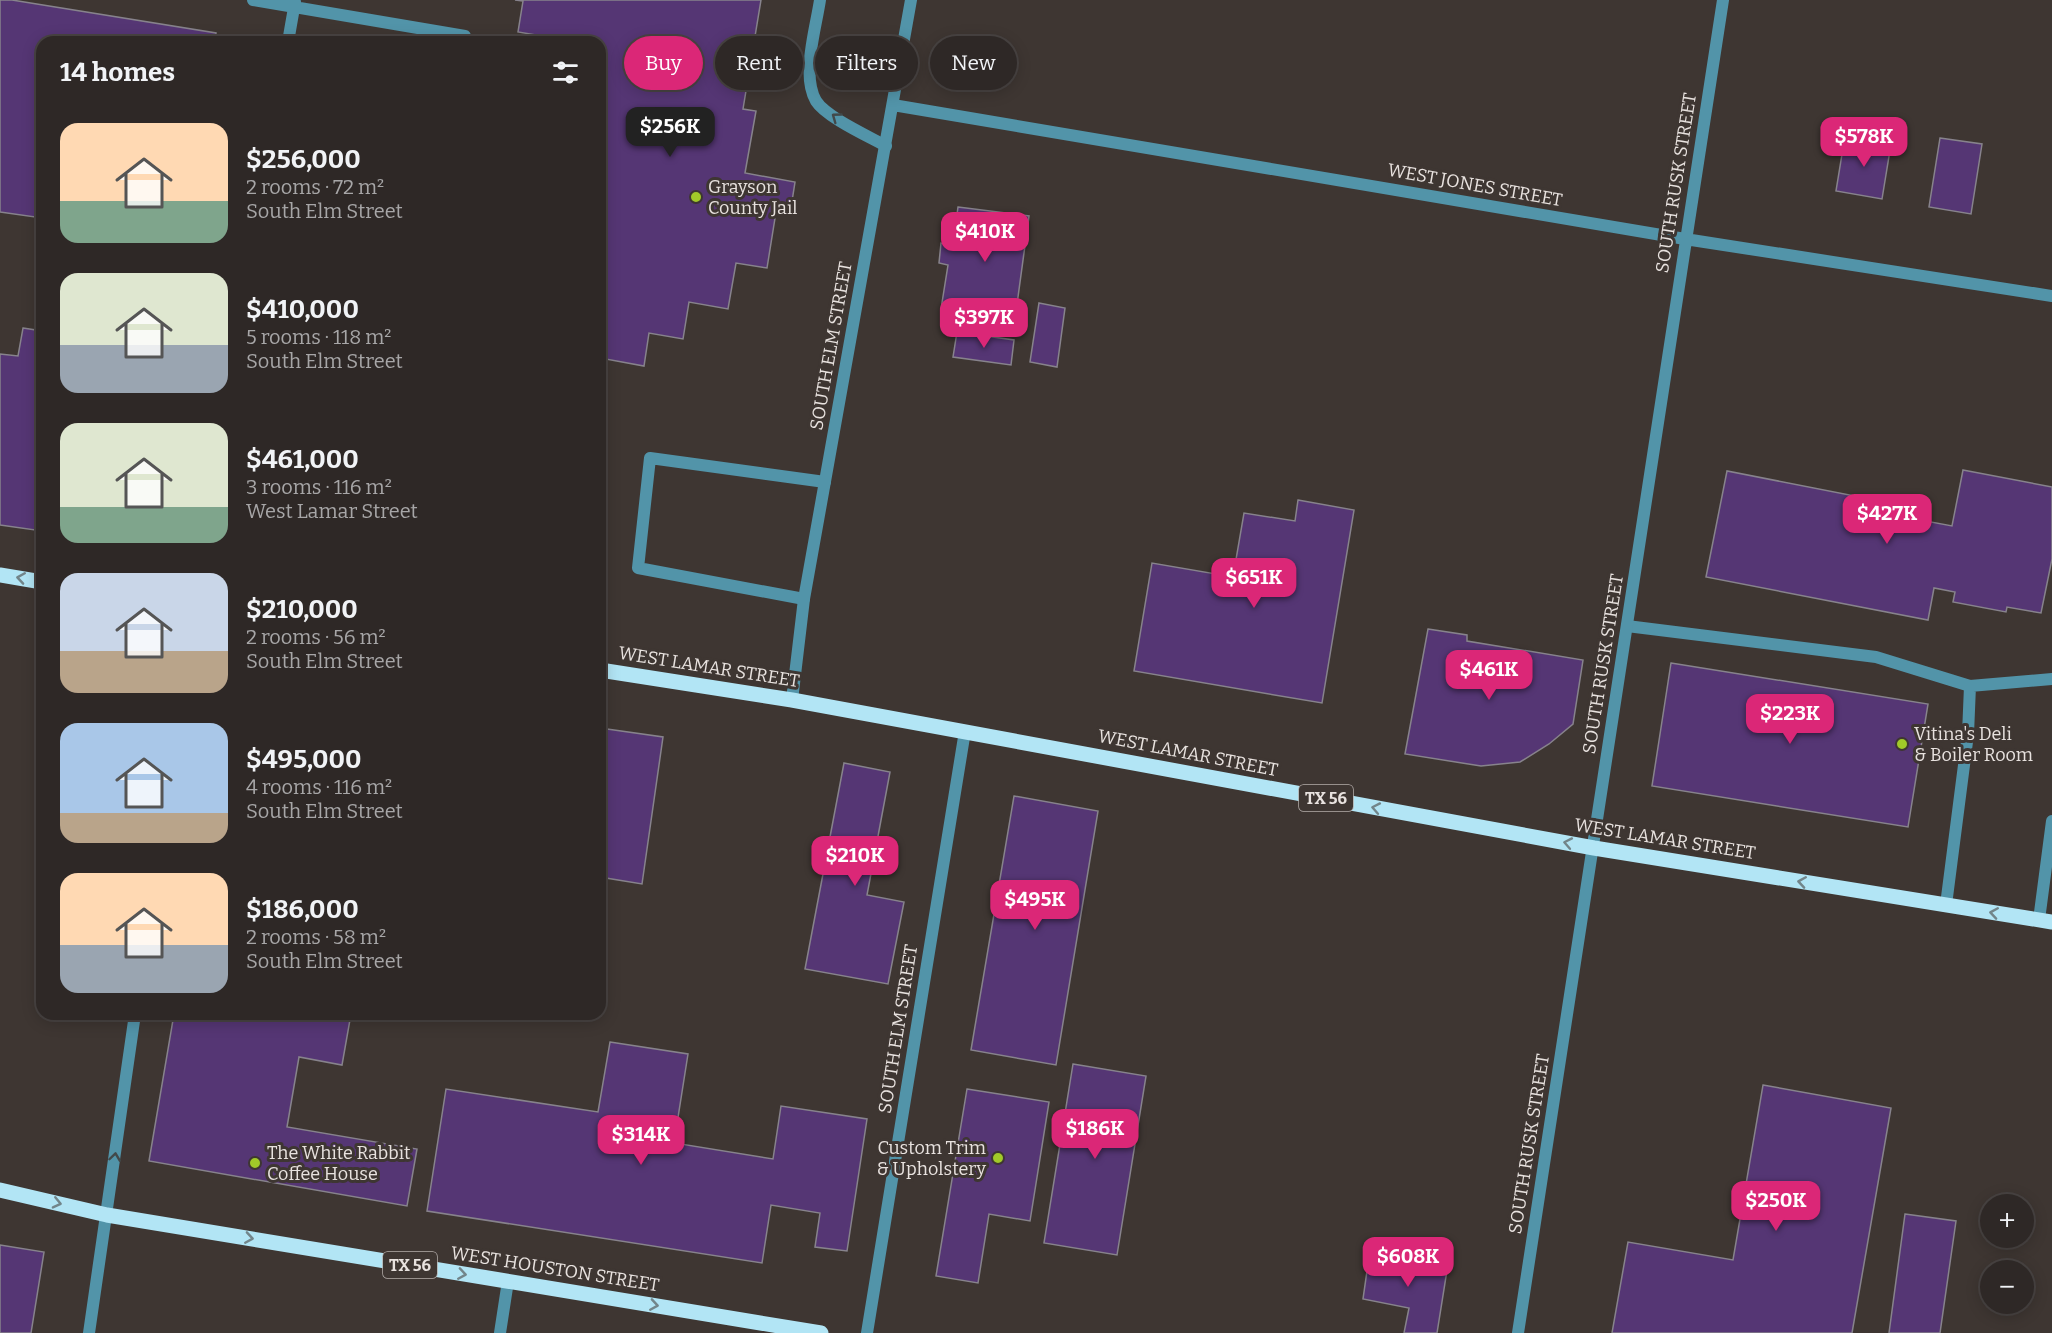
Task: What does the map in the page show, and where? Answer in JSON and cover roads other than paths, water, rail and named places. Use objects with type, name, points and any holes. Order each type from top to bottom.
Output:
[{"type":"main road","points":[[0,575],[36,581]]},
{"type":"main road","name":"WEST LAMAR STREET","points":[[606,671],[792,700],[965,731],[1594,848],[2046,921]]},
{"type":"main road","name":"WEST HOUSTON STREET","points":[[0,1190],[107,1215],[821,1333]]},
{"type":"street","points":[[253,0],[295,4],[465,36]]},
{"type":"street","points":[[820,0],[809,83],[817,102],[838,120],[886,146]]},
{"type":"street","name":"SOUTH ELM STREET","points":[[792,700],[804,600],[911,0]]},
{"type":"street","name":"SOUTH RUSK STREET","points":[[1518,1333],[1723,0]]},
{"type":"street","points":[[289,36],[295,4]]},
{"type":"street","name":"WEST JONES STREET","points":[[893,105],[1685,239],[2052,296]]},
{"type":"street","points":[[804,600],[638,568],[650,458],[825,482]]},
{"type":"street","points":[[1627,626],[1876,657],[1970,686],[2052,679]]},
{"type":"street","points":[[1946,905],[1968,734],[1970,686]]},
{"type":"street","name":"SOUTH ELM STREET","points":[[867,1333],[965,731]]},
{"type":"street","points":[[2046,921],[2052,821]]},
{"type":"street","points":[[89,1333],[134,1020]]},
{"type":"street","points":[[501,1333],[508,1281]]},
{"type":"place","name":"Grayson County Jail","points":[[696,197]]},
{"type":"place","name":"Vitina's Deli & Boiler Room","points":[[1902,744]]},
{"type":"place","name":"Custom Trim & Upholstery","points":[[998,1158]]},
{"type":"place","name":"The White Rabbit Coffee House","points":[[255,1163]]}]
